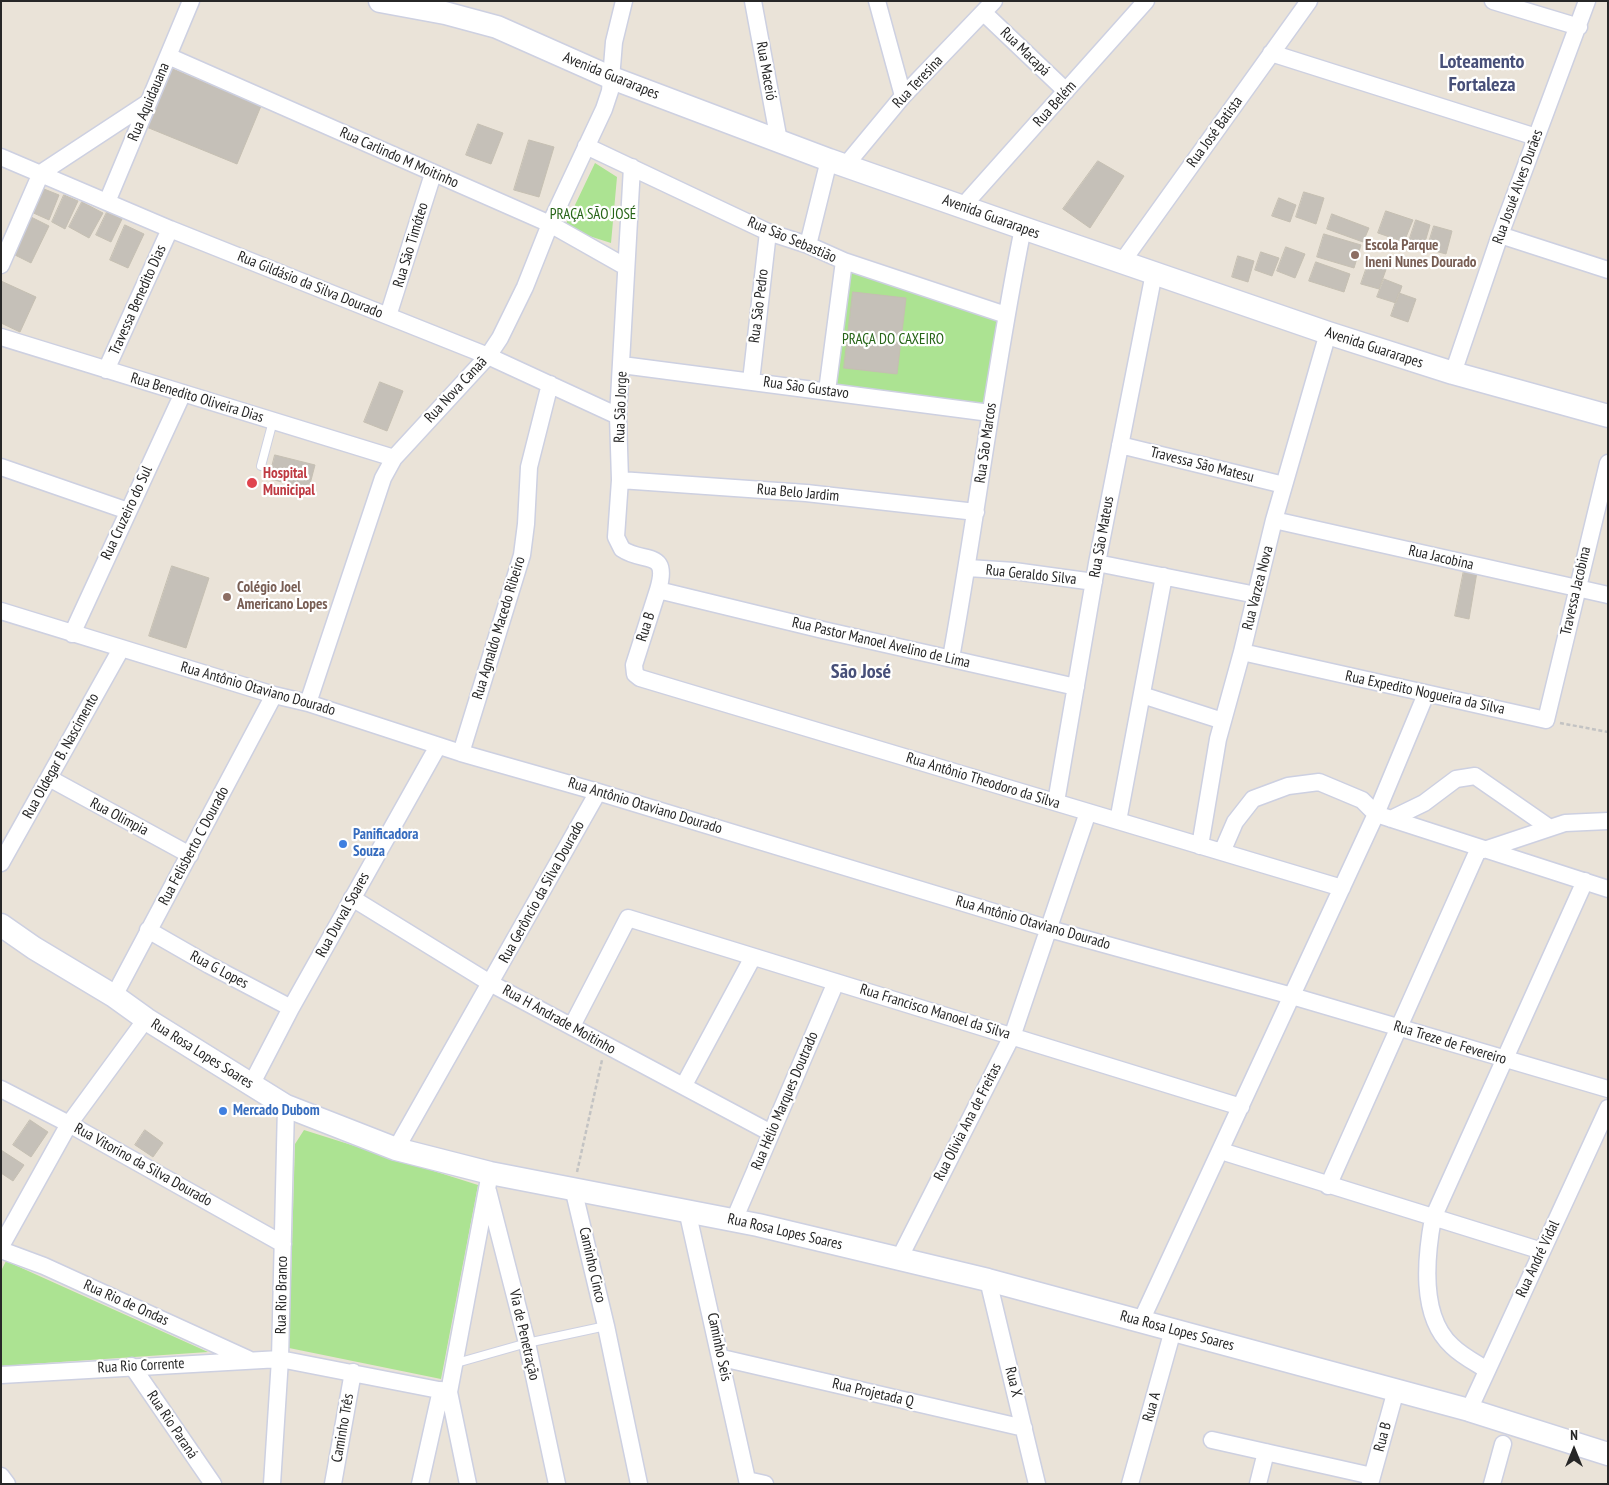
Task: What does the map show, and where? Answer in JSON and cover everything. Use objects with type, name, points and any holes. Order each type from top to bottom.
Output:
[{"type":"street","name":"Rua Aquidauana","points":[[106,202],[191,1]]},
{"type":"street","name":"Avenida Guararapes","points":[[380,1],[445,13],[497,27],[612,78],[837,163],[1328,333],[1453,373],[1608,416]]},
{"type":"street","name":"Rua Nova Canaã","points":[[308,703],[383,478],[394,458],[488,356],[525,287],[550,224],[604,109],[610,91],[614,42],[624,1]]},
{"type":"street","name":"Rua Maceió","points":[[753,1],[779,141]]},
{"type":"street","points":[[877,1],[903,96]]},
{"type":"street","name":"Rua Belém","points":[[963,206],[1146,1]]},
{"type":"street","name":"Rua José Batista","points":[[1122,262],[1309,1]]},
{"type":"street","points":[[1494,1],[1579,27]]},
{"type":"street","name":"Rua Josué Alves Durães","points":[[1453,373],[1500,235],[1579,27],[1587,1]]},
{"type":"street","name":"Rua Teresina","points":[[837,163],[989,7]]},
{"type":"street","name":"Rua Macapá","points":[[989,7],[1066,91]]},
{"type":"street","points":[[1271,53],[1536,137]]},
{"type":"street","name":"Rua Carlindo M Moitinho","points":[[168,56],[550,224],[626,267]]},
{"type":"street","points":[[1,265],[41,173],[149,102]]},
{"type":"street","name":"Rua São Sebastião","points":[[586,146],[768,232],[808,245],[844,261],[1006,315]]},
{"type":"street","name":"Rua Gildásio da Silva Dourado","points":[[1,157],[170,229],[488,356],[618,416]]},
{"type":"street","points":[[808,245],[837,163]]},
{"type":"street","name":"Rua São Jorge","points":[[632,167],[618,416],[620,480],[616,537],[618,544],[625,551],[654,559],[660,565],[662,577],[658,590]]},
{"type":"street","name":"Rua São Timóteo","points":[[388,316],[433,174]]},
{"type":"street","name":"Rua São Marcos","points":[[952,658],[968,568],[1006,315],[1023,228]]},
{"type":"street","name":"Travessa Benedito Dias","points":[[106,370],[170,229]]},
{"type":"street","name":"Rua São Pedro","points":[[751,381],[768,232]]},
{"type":"street","points":[[1500,235],[1608,270]]},
{"type":"street","points":[[827,391],[844,261]]},
{"type":"street","name":"Rua São Mateus","points":[[1056,802],[1097,562],[1154,273]]},
{"type":"street","name":"Rua Varzea Nova","points":[[1200,846],[1223,721],[1274,520],[1328,333]]},
{"type":"street","name":"Rua Benedito Oliveira Dias","points":[[1,337],[394,458]]},
{"type":"street","name":"Rua São Gustavo","points":[[622,365],[990,413]]},
{"type":"street","name":"Rua Agnaldo Macedo Ribeiro","points":[[461,753],[522,555],[529,467],[550,384]]},
{"type":"street","name":"Rua Cruzeiro do Sul","points":[[72,634],[183,393]]},
{"type":"street","name":"Travessa São Matesu","points":[[1120,445],[1284,485]]},
{"type":"street","name":"Travessa Jacobina","points":[[1546,720],[1576,588],[1608,463]]},
{"type":"street","points":[[1,467],[128,511]]},
{"type":"street","name":"Rua Belo Jardim","points":[[620,480],[806,493],[976,512]]},
{"type":"street","name":"Rua Jacobina","points":[[1274,520],[1608,595]]},
{"type":"street","points":[[1097,562],[1256,595]]},
{"type":"street","name":"Rua Geraldo Silva","points":[[968,568],[1014,571],[1094,582]]},
{"type":"street","points":[[1118,821],[1164,576]]},
{"type":"street","name":"Rua Pastor Manoel Avelino de Lima","points":[[658,590],[1076,687]]},
{"type":"street","name":"Rua B","points":[[634,665],[658,590]]},
{"type":"street","name":"Rua Antônio Otaviano Dourado","points":[[1,611],[274,696],[308,703],[461,753],[598,792],[1049,928],[1292,996]]},
{"type":"street","name":"Rua Oldegar B. Nascimento","points":[[1,863],[7,839],[49,778],[121,649]]},
{"type":"street","name":"Rua Expedito Nogueira da Silva","points":[[1242,652],[1546,720]]},
{"type":"street","name":"Rua Antônio Theodoro da Silva","points":[[634,665],[635,674],[640,678],[1342,888]]},
{"type":"street","points":[[1141,1321],[1342,888],[1384,816],[1426,694]]},
{"type":"street","points":[[1142,695],[1223,721]]},
{"type":"street","name":"Rua Felisberto C Dourado","points":[[114,996],[274,696]]},
{"type":"street","name":"Rua Durval Soares","points":[[251,1085],[291,1008],[438,746]]},
{"type":"street","points":[[1384,816],[1424,803],[1456,779],[1474,776],[1550,828]]},
{"type":"street","name":"Rua Olimpia","points":[[49,778],[190,855]]},
{"type":"street","points":[[1222,852],[1235,822],[1253,799],[1288,786],[1319,782],[1362,800],[1384,816],[1608,888]]},
{"type":"street","name":"Rua Gerôncio da Silva Dourado","points":[[396,1149],[598,792]]},
{"type":"street","name":"Rua Olivia Ana de Freitas","points":[[899,1259],[1012,1036],[1088,812]]},
{"type":"street","points":[[1328,1186],[1398,1028],[1482,849],[1565,823],[1608,820]]},
{"type":"street","points":[[1487,1370],[1451,1346],[1432,1310],[1426,1278],[1433,1218],[1585,881]]},
{"type":"street","name":"Rua H Andrade Moitinho","points":[[352,898],[490,983],[771,1133]]},
{"type":"street","name":"Rua Francisco Manoel da Silva","points":[[572,1026],[628,918],[1241,1107]]},
{"type":"street","name":"Rua Rosa Lopes Soares","points":[[1,925],[34,948],[114,996],[146,1019],[286,1106],[396,1149],[489,1180],[573,1188],[688,1210],[988,1280],[1469,1410],[1608,1454]]},
{"type":"street","name":"Rua G Lopes","points":[[148,930],[208,966],[291,1008]]},
{"type":"street","points":[[684,1085],[753,957]]},
{"type":"street","name":"Rua Hélio Marques Doutrado","points":[[734,1220],[836,982]]},
{"type":"street","name":"Rua Treze de Fevereiro","points":[[1292,996],[1608,1089]]},
{"type":"street","points":[[1,1246],[69,1124],[146,1019]]},
{"type":"street","name":"Rua Vitorino da Silva Dourado","points":[[1,1089],[69,1124],[283,1244]]},
{"type":"street","name":"Rua Rio Branco","points":[[272,1484],[280,1359],[286,1106]]},
{"type":"street","name":"Rua André Vidal","points":[[1469,1410],[1608,1108]]},
{"type":"street","points":[[1221,1151],[1328,1186],[1542,1251]]},
{"type":"street","points":[[420,1484],[454,1364],[489,1180]]},
{"type":"street","name":"Via de Penetração","points":[[489,1180],[527,1343],[557,1484]]},
{"type":"street","name":"Caminho Cinco","points":[[573,1188],[606,1326],[639,1484]]},
{"type":"street","name":"Caminho Seis","points":[[688,1210],[748,1482]]},
{"type":"street","name":"Rua Rio de Ondas","points":[[1,1250],[44,1266],[250,1359]]},
{"type":"street","name":"Rua X","points":[[988,1280],[1037,1484]]},
{"type":"street","name":"Rua A","points":[[1130,1484],[1173,1330]]},
{"type":"street","name":"Rua Projetada Q","points":[[722,1358],[1024,1428]]},
{"type":"street","name":"Rua Rio Corrente","points":[[1,1375],[250,1359],[280,1359],[445,1391]]},
{"type":"street","name":"Rua Rio Paraná","points":[[132,1366],[213,1484]]},
{"type":"street","name":"Caminho Três","points":[[333,1484],[353,1372]]},
{"type":"street","name":"Rua B","points":[[1371,1480],[1396,1390]]},
{"type":"street","points":[[445,1391],[468,1484]]},
{"type":"street","points":[[1212,1440],[1266,1452],[1371,1480]]},
{"type":"street","points":[[1492,1484],[1504,1444]]},
{"type":"street","points":[[1258,1484],[1266,1452]]},
{"type":"street","points":[[1,1476],[7,1484]]},
{"type":"street","points":[[748,1482],[765,1484]]},
{"type":"lane","points":[[261,466],[273,421]]},
{"type":"lane","points":[[454,1364],[527,1343],[606,1326]]},
{"type":"path","points":[[1546,720],[1608,732]]},
{"type":"path","points":[[573,1188],[605,1046]]},
{"type":"green space","name":"PRAÇA SÃO JOSÉ","points":[[595,163],[617,177],[611,243],[564,228]]},
{"type":"green space","name":"PRAÇA DO CAXEIRO","points":[[846,266],[1003,317],[988,409],[831,388]]},
{"type":"green space","points":[[304,1130],[478,1185],[441,1379],[289,1348],[295,1144]]},
{"type":"green space","points":[[6,1261],[208,1352],[1,1366],[1,1271]]},
{"type":"building","points":[[168,67],[261,106],[237,164],[144,126]]},
{"type":"building","points":[[478,124],[503,133],[491,164],[466,155]]},
{"type":"building","points":[[529,140],[554,147],[539,197],[514,190]]},
{"type":"building","points":[[1098,161],[1124,176],[1090,228],[1063,209]]},
{"type":"building","points":[[39,187],[59,195],[49,220],[29,211]]},
{"type":"building","points":[[1304,192],[1324,198],[1316,224],[1296,217]]},
{"type":"building","points":[[64,195],[78,201],[65,229],[52,222]]},
{"type":"building","points":[[1279,198],[1296,205],[1290,222],[1272,216]]},
{"type":"building","points":[[82,202],[103,213],[89,238],[69,227]]},
{"type":"building","points":[[1386,211],[1413,220],[1404,242],[1378,233]]},
{"type":"building","points":[[107,212],[122,219],[111,242],[96,235]]},
{"type":"building","points":[[1332,214],[1369,228],[1363,242],[1327,229]]},
{"type":"building","points":[[29,216],[49,226],[31,263],[11,253]]},
{"type":"building","points":[[1416,220],[1430,225],[1423,249],[1408,244]]},
{"type":"building","points":[[125,225],[144,234],[128,268],[110,260]]},
{"type":"building","points":[[1434,226],[1452,231],[1446,254],[1427,249]]},
{"type":"building","points":[[1324,234],[1361,245],[1354,268],[1317,257]]},
{"type":"building","points":[[1286,247],[1305,254],[1295,278],[1277,271]]},
{"type":"building","points":[[1261,252],[1279,258],[1272,276],[1255,270]]},
{"type":"building","points":[[1238,256],[1254,261],[1248,282],[1232,277]]},
{"type":"building","points":[[1370,258],[1388,264],[1379,289],[1361,284]]},
{"type":"building","points":[[1316,262],[1350,274],[1344,292],[1309,281]]},
{"type":"building","points":[[1384,279],[1402,286],[1396,303],[1377,297]]},
{"type":"building","points":[[1,281],[36,297],[20,332],[1,323]]},
{"type":"building","points":[[853,292],[906,298],[897,374],[844,368]]},
{"type":"building","points":[[1399,293],[1416,299],[1408,322],[1391,316]]},
{"type":"building","points":[[380,382],[403,391],[387,431],[364,422]]},
{"type":"building","points":[[275,455],[315,465],[309,488],[269,479]]},
{"type":"building","points":[[172,566],[209,578],[186,648],[149,636]]},
{"type":"building","points":[[1464,570],[1477,572],[1469,619],[1455,616]]},
{"type":"building","points":[[30,1120],[48,1132],[31,1157],[13,1145]]},
{"type":"building","points":[[145,1130],[163,1143],[153,1157],[135,1145]]},
{"type":"building","points":[[1,1150],[24,1165],[13,1181],[1,1173]]},
{"type":"place","name":"Escola Parque Ineni Nunes Dourado","points":[[1355,255]]},
{"type":"place","name":"Hospital Municipal","points":[[252,483]]},
{"type":"place","name":"Colégio Joel Americano Lopes","points":[[227,597]]},
{"type":"place","name":"Panificadora Souza","points":[[343,844]]},
{"type":"place","name":"Mercado Dubom","points":[[223,1111]]},
{"type":"district","name":"Loteamento Fortaleza","points":[[1482,74]]},
{"type":"district","name":"São José","points":[[861,672]]}]
